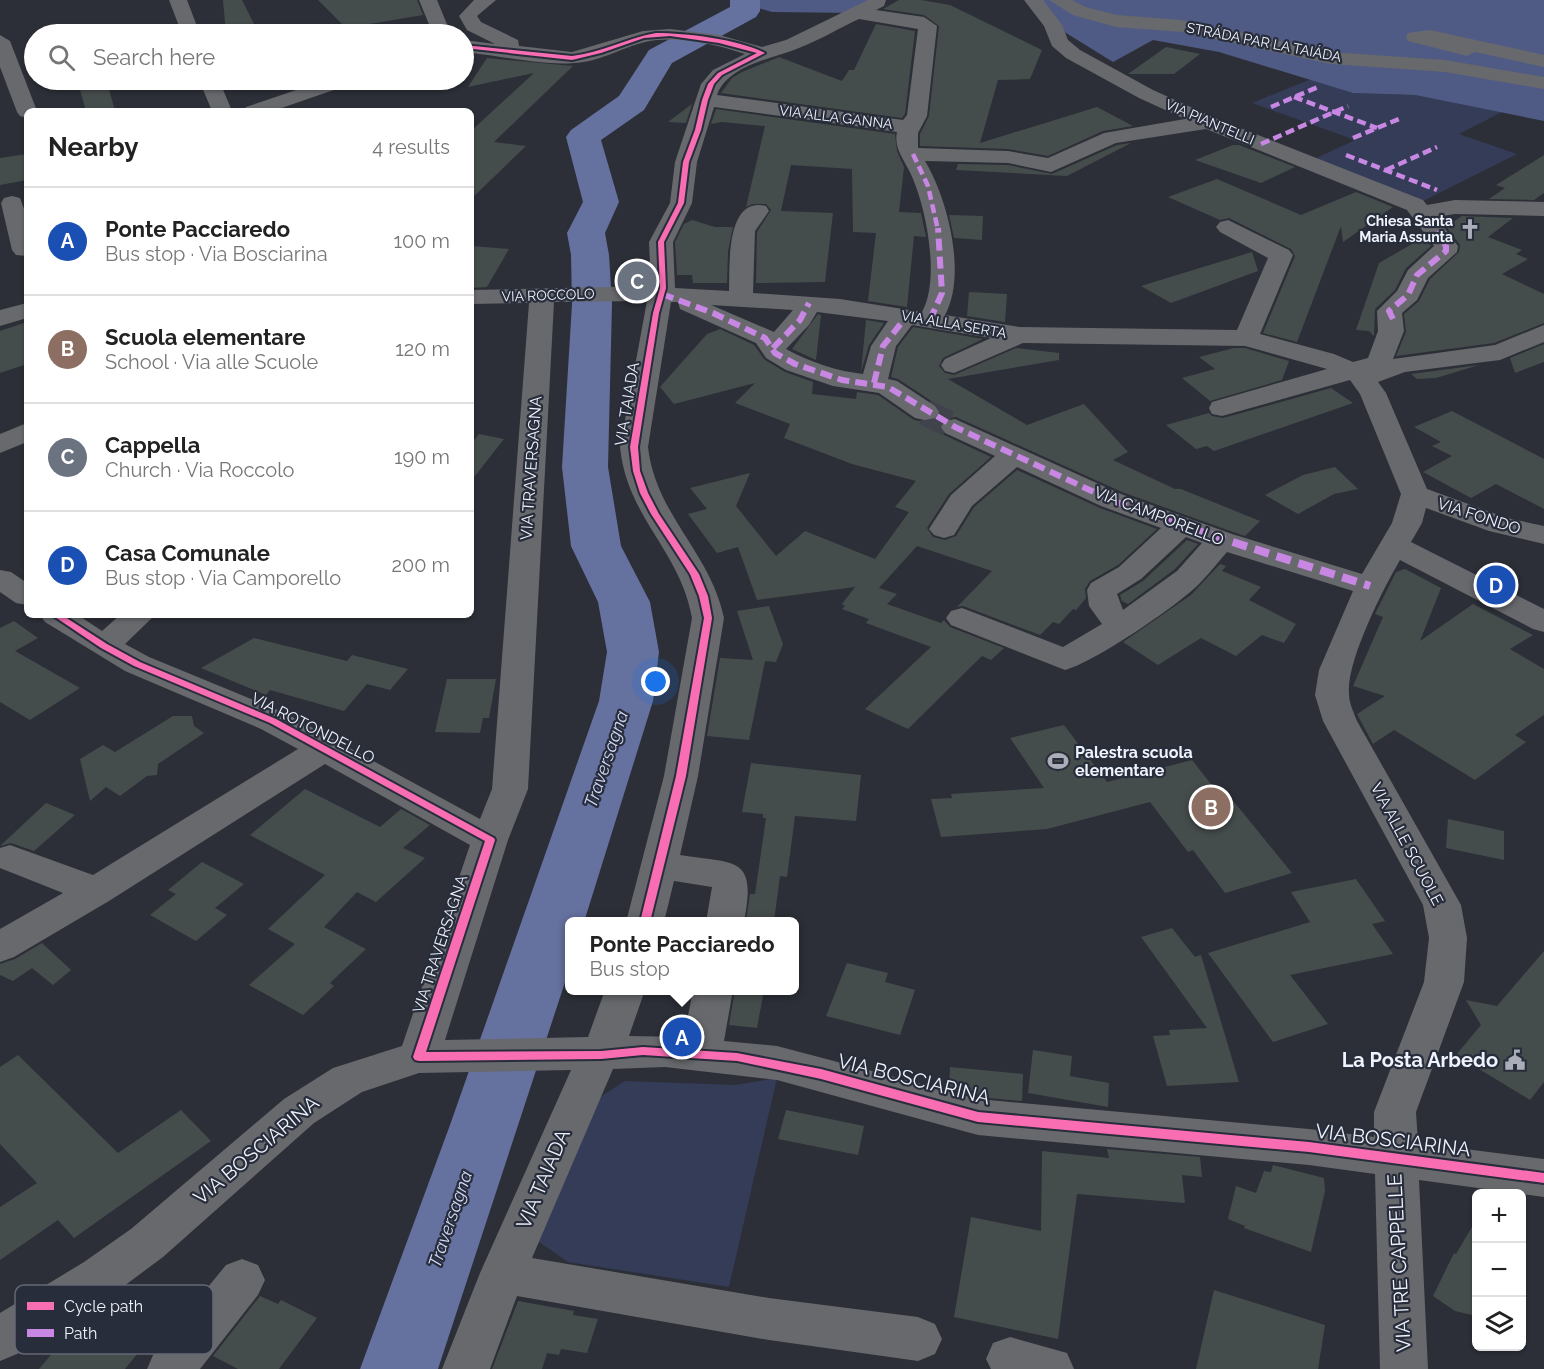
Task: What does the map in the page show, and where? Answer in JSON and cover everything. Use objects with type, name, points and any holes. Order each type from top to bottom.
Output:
[{"type":"street","points":[[178,0],[187,24]]},
{"type":"street","points":[[428,0],[438,24]]},
{"type":"street","points":[[473,24],[468,16],[474,8],[487,0]]},
{"type":"street","name":"VIA TAIADA","points":[[646,917],[681,776],[708,618],[703,592],[642,490],[634,464],[638,425],[662,294],[661,242],[681,203],[686,162],[711,84],[720,74],[762,53],[793,44],[883,0]]},
{"type":"street","name":"VIA PIANTELLI","points":[[1033,0],[1053,25],[1059,42],[1073,54],[1137,89],[1208,122],[1417,209]]},
{"type":"street","name":"STRÁDA PAR LA TAIÁDA","points":[[1058,0],[1079,11],[1116,21],[1182,26],[1331,58],[1445,66],[1544,83]]},
{"type":"street","points":[[857,13],[917,21],[928,26],[917,116],[909,127]]},
{"type":"street","points":[[474,26],[506,40],[512,45],[512,52]]},
{"type":"street","points":[[474,47],[554,58],[584,57],[645,37],[668,34],[724,43],[762,53]]},
{"type":"street","points":[[1544,61],[1430,36],[1415,37],[1544,74]]},
{"type":"street","points":[[0,41],[9,89],[24,108]]},
{"type":"street","points":[[213,90],[221,108]]},
{"type":"street","points":[[263,108],[315,90]]},
{"type":"street","name":"VIA ALLA GANNA","points":[[705,100],[909,127],[907,148],[920,167],[936,214],[942,293],[940,302],[885,339],[880,350],[874,383]]},
{"type":"street","points":[[913,154],[1008,157],[1051,165],[1110,137],[1208,122]]},
{"type":"street","points":[[13,203],[24,250]]},
{"type":"street","points":[[1417,209],[1455,207],[1544,209]]},
{"type":"street","points":[[1358,374],[1378,363],[1389,338],[1393,319],[1389,311],[1408,295],[1417,275],[1446,251],[1444,242],[1417,209]]},
{"type":"street","points":[[741,299],[743,230],[758,211]]},
{"type":"street","points":[[1228,227],[1281,255],[1246,338]]},
{"type":"street","points":[[662,294],[713,313],[765,338],[775,353],[795,364],[842,380],[874,383],[888,387],[926,412]]},
{"type":"street","name":"VIA ROCCOLO","points":[[474,297],[662,294]]},
{"type":"street","name":"VIA ALLA SERTA","points":[[662,294],[808,303],[919,318],[1019,335],[1089,338],[1246,338],[1308,354],[1358,374]]},
{"type":"street","name":"VIA TRAVERSAGNA","points":[[433,1057],[490,840],[510,789],[550,296]]},
{"type":"street","points":[[773,348],[800,320],[808,303]]},
{"type":"street","points":[[0,318],[24,311]]},
{"type":"street","points":[[1222,408],[1393,366],[1500,352],[1544,333]]},
{"type":"street","points":[[954,366],[1019,335]]},
{"type":"street","points":[[1358,374],[1373,393],[1415,494]]},
{"type":"street","name":"VIA CAMPORELLO","points":[[955,427],[1012,456],[1111,500],[1221,540],[1370,586]]},
{"type":"street","points":[[0,445],[24,433]]},
{"type":"street","points":[[944,529],[961,501],[1012,456]]},
{"type":"street","name":"VIA FONDO","points":[[1415,494],[1499,525],[1544,535]]},
{"type":"street","name":"VIA ALLE SCUOLE","points":[[1394,1157],[1395,1112],[1409,1070],[1439,1002],[1448,959],[1448,938],[1442,905],[1340,721],[1332,695],[1335,670],[1370,586],[1407,523],[1415,494]]},
{"type":"street","points":[[1121,626],[1105,611],[1101,601],[1102,590],[1130,573],[1181,526]]},
{"type":"street","points":[[962,618],[1065,660],[1121,626],[1153,600],[1188,578],[1221,540]]},
{"type":"street","points":[[1395,546],[1544,622]]},
{"type":"street","points":[[0,579],[24,594]]},
{"type":"street","name":"VIA ROTONDELLO","points":[[61,618],[137,664],[273,721],[490,840]]},
{"type":"street","points":[[104,646],[136,618]]},
{"type":"street","points":[[0,947],[103,896],[331,753]]},
{"type":"street","points":[[10,858],[103,896]]},
{"type":"street","points":[[658,865],[724,876],[730,880],[731,892],[727,917]]},
{"type":"street","name":"VIA TAIADA","points":[[466,1369],[503,1273],[579,1095],[583,1055],[616,1020],[624,995]]},
{"type":"street","points":[[701,1054],[712,995]]},
{"type":"street","name":"VIA BOSCIARINA","points":[[87,1285],[147,1243],[299,1111],[326,1092],[348,1080],[433,1057],[583,1055],[643,1051],[701,1054],[777,1063],[978,1117],[1394,1157],[1544,1178]]},
{"type":"street","name":"VIA TRE CAPPELLE","points":[[1394,1157],[1404,1369]]},
{"type":"street","points":[[503,1273],[770,1319],[918,1339]]},
{"type":"street","points":[[213,1316],[242,1280]]},
{"type":"street","name":"VIA BOSCIARINA","points":[[0,1339],[15,1330]]},
{"type":"street","points":[[171,1369],[183,1354]]},
{"type":"shaded area","points":[[731,0],[883,0],[857,13],[772,12]]},
{"type":"shaded area","points":[[1033,0],[1544,0],[1544,121],[1415,95],[1353,93],[1219,52],[1153,40],[1113,62],[1053,25]]},
{"type":"shaded area","points":[[1311,79],[1353,93],[1415,95],[1502,112],[1459,134],[1517,154],[1415,205],[1308,162],[1355,140],[1252,103]]},
{"type":"shaded area","points":[[777,1078],[729,1287],[568,1262],[532,1237],[588,1114],[603,1095],[625,1081],[735,1085]]},
{"type":"building","points":[[223,0],[242,0],[254,24],[225,24]]},
{"type":"building","points":[[318,0],[417,0],[423,15],[370,24],[342,24]]},
{"type":"building","points":[[899,0],[921,0],[950,5],[1042,50],[1030,79],[998,80],[980,143],[1097,107],[1133,126],[1103,131],[1048,156],[1008,149],[920,146],[920,134],[929,116],[939,26],[924,15],[883,9]]},
{"type":"building","points":[[876,24],[915,31],[905,114],[902,118],[721,93],[732,78],[779,57],[842,81],[849,70],[854,70]]},
{"type":"building","points":[[1166,47],[1200,54],[1174,74],[1128,74]]},
{"type":"building","points":[[487,58],[573,66],[494,142],[526,146],[474,196],[474,128],[534,73],[474,86],[474,78]]},
{"type":"building","points":[[80,90],[109,90],[114,108],[85,108]]},
{"type":"building","points":[[692,104],[686,123],[668,122]]},
{"type":"building","points":[[716,109],[895,134],[897,151],[904,167],[899,212],[921,213],[926,237],[914,236],[907,307],[868,301],[876,233],[853,232],[852,169],[791,165],[781,211],[833,213],[825,282],[756,283],[757,232],[771,210],[766,204],[753,204],[746,207],[765,126],[722,122],[711,124]]},
{"type":"building","points":[[1131,143],[1067,176],[956,170],[958,164],[1008,165],[1052,174],[1117,145]]},
{"type":"building","points":[[1233,145],[1239,145],[1295,167],[1261,183],[1195,160]]},
{"type":"building","points":[[24,154],[24,181],[0,185],[0,158]]},
{"type":"building","points":[[1544,155],[1544,193],[1534,200],[1489,199],[1505,188],[1496,185]]},
{"type":"building","points":[[1217,179],[1301,215],[1356,192],[1393,207],[1343,242],[1341,226],[1297,342],[1263,333],[1295,256],[1291,249],[1229,218],[1220,220],[1168,197]]},
{"type":"building","points":[[949,215],[983,216],[982,240],[954,238]]},
{"type":"building","points":[[1462,216],[1513,218],[1488,237],[1522,250],[1516,254],[1528,259],[1502,274],[1544,294],[1544,323],[1494,343],[1396,356],[1406,332],[1404,314],[1419,301],[1430,279],[1459,252],[1460,245],[1445,225],[1447,226]]},
{"type":"building","points":[[692,220],[715,227],[733,227],[728,251],[727,283],[693,283],[692,275],[677,275],[675,242],[684,224]]},
{"type":"building","points":[[1424,237],[1431,246],[1406,268],[1395,290],[1375,309],[1374,336],[1369,331],[1356,330],[1379,263]]},
{"type":"building","points":[[474,246],[509,249],[487,287],[474,288]]},
{"type":"building","points":[[1252,252],[1258,271],[1171,303],[1141,286]]},
{"type":"building","points":[[969,292],[1007,294],[1005,322],[967,316]]},
{"type":"building","points":[[818,314],[821,315],[816,360],[792,349]]},
{"type":"building","points":[[866,320],[884,323],[869,345],[861,372]]},
{"type":"building","points":[[24,323],[24,365],[0,373],[0,331]]},
{"type":"building","points":[[913,327],[983,339],[943,358],[939,366],[945,373],[954,375],[1016,348],[1059,353],[1059,360],[948,379],[1027,425],[1084,404],[1128,452],[1113,460],[1175,489],[1181,489],[1260,521],[1245,536],[1122,492],[956,417],[945,419],[939,426],[944,435],[991,457],[949,494],[927,528],[933,537],[945,540],[956,536],[974,507],[1017,470],[1100,508],[1157,529],[1118,565],[1090,581],[1085,589],[1086,598],[1076,610],[1073,609],[1059,624],[1053,622],[1040,635],[963,606],[957,607],[992,571],[917,546],[879,588],[897,594],[887,604],[941,623],[944,620],[950,627],[1004,648],[991,660],[982,656],[908,729],[865,709],[931,647],[866,623],[869,619],[842,609],[845,606],[842,604],[855,587],[757,600],[738,547],[717,553],[688,514],[707,509],[690,488],[750,473],[736,506],[776,556],[805,531],[875,559],[909,512],[895,507],[916,481],[852,464],[784,438],[790,424],[735,403],[755,383],[674,404],[660,387],[707,334],[720,329],[754,345],[765,360],[785,372],[813,382],[812,394],[856,399],[857,392],[878,395],[914,420],[925,422],[935,420],[941,413],[936,404],[898,379],[891,377],[898,347]]},
{"type":"building","points":[[1544,344],[1544,362],[1515,373],[1510,358]]},
{"type":"building","points":[[1234,348],[1245,348],[1289,361],[1282,380],[1210,401],[1182,378],[1215,369],[1199,357]]},
{"type":"building","points":[[1479,365],[1436,378],[1417,379],[1411,374]]},
{"type":"building","points":[[1331,388],[1353,403],[1214,451],[1207,446],[1196,449],[1166,425],[1209,413],[1212,416],[1223,418]]},
{"type":"building","points":[[1452,411],[1544,459],[1544,509],[1496,484],[1471,498],[1423,472],[1452,456],[1432,446],[1441,442],[1414,427]]},
{"type":"building","points":[[479,434],[504,439],[474,477],[474,440]]},
{"type":"building","points":[[1335,467],[1358,489],[1334,494],[1298,514],[1265,495],[1303,475]]},
{"type":"building","points":[[1187,540],[1198,544],[1175,569],[1128,604],[1122,601],[1120,595],[1143,581]]},
{"type":"building","points":[[1220,564],[1226,566],[1222,571],[1261,587],[1249,600],[1296,624],[1284,643],[1262,635],[1236,656],[1201,638],[1158,665],[1123,642],[1191,595]]},
{"type":"building","points":[[1405,569],[1441,588],[1420,641],[1473,604],[1533,635],[1510,649],[1544,669],[1544,715],[1515,735],[1526,742],[1475,780],[1394,730],[1373,744],[1357,714],[1385,696],[1353,686],[1383,617],[1375,614],[1396,572]]},
{"type":"building","points":[[769,606],[783,644],[776,662],[765,661],[749,740],[707,736],[720,658],[753,660],[737,611]]},
{"type":"building","points":[[14,621],[38,638],[15,651],[80,688],[30,720],[0,702],[0,628]]},
{"type":"building","points":[[254,638],[347,661],[352,655],[408,669],[390,690],[367,684],[344,711],[270,690],[266,695],[201,668]]},
{"type":"building","points":[[447,679],[496,679],[489,718],[483,718],[480,733],[435,732]]},
{"type":"building","points":[[173,716],[192,716],[194,726],[204,733],[158,764],[157,775],[147,776],[120,796],[106,787],[90,801],[80,759],[103,745],[115,752]]},
{"type":"building","points":[[1064,725],[1107,782],[1192,760],[1215,789],[1222,787],[1292,873],[1225,893],[1193,850],[1188,852],[1150,802],[1047,829],[941,837],[931,799],[952,798],[951,794],[1044,788],[1010,738]]},
{"type":"building","points":[[751,763],[861,775],[856,821],[795,816],[787,877],[780,876],[775,917],[747,917],[750,894],[755,894],[766,818],[763,818],[763,814],[742,812]]},
{"type":"building","points":[[305,789],[380,827],[401,809],[430,825],[403,848],[425,858],[376,902],[357,892],[324,927],[366,949],[330,983],[334,986],[303,1015],[249,985],[295,944],[268,929],[325,875],[250,835]]},
{"type":"building","points":[[46,803],[75,815],[34,851],[11,843],[0,846]]},
{"type":"building","points":[[1448,819],[1504,831],[1504,860],[1446,848]]},
{"type":"building","points":[[202,862],[244,884],[215,908],[227,915],[196,941],[150,915],[176,894],[168,890]]},
{"type":"building","points":[[1356,879],[1385,921],[1372,924],[1393,954],[1290,975],[1328,1024],[1273,1042],[1208,953],[1310,922],[1291,892]]},
{"type":"building","points":[[1172,928],[1195,957],[1201,955],[1239,1082],[1167,1086],[1153,1036],[1170,1035],[1169,1030],[1207,1028],[1141,937]]},
{"type":"building","points":[[42,943],[71,970],[53,985],[32,968],[13,981],[0,975],[0,964],[15,959]]},
{"type":"building","points":[[1544,951],[1544,1082],[1530,1100],[1456,1055],[1481,1025],[1466,1000],[1497,1006]]},
{"type":"building","points":[[847,963],[888,973],[885,982],[915,990],[900,1035],[826,1016]]},
{"type":"building","points":[[734,995],[763,995],[757,1028],[729,1025]]},
{"type":"building","points":[[1033,1050],[1072,1056],[1070,1076],[1109,1083],[1108,1107],[1028,1093]]},
{"type":"building","points":[[18,1055],[118,1153],[181,1110],[211,1141],[74,1238],[58,1220],[0,1260],[0,1207],[37,1183],[0,1144],[0,1067]]},
{"type":"building","points":[[950,1067],[1023,1074],[1022,1101],[978,1097],[949,1089]]},
{"type":"building","points":[[786,1110],[864,1126],[858,1155],[778,1139]]},
{"type":"building","points":[[1107,1149],[1200,1157],[1202,1177],[1182,1175],[1185,1203],[1077,1194],[1058,1339],[954,1317],[971,1217],[1041,1231],[1042,1151],[1109,1158]]},
{"type":"building","points":[[1273,1165],[1324,1178],[1325,1191],[1311,1252],[1244,1228],[1245,1226],[1228,1219],[1236,1186],[1256,1193],[1264,1171],[1271,1172]]},
{"type":"building","points":[[1472,1227],[1472,1315],[1455,1311],[1433,1296],[1454,1253],[1456,1254]]},
{"type":"building","points":[[1214,1290],[1325,1325],[1318,1369],[1196,1369]]},
{"type":"building","points":[[260,1296],[278,1304],[281,1300],[317,1318],[279,1369],[238,1369],[213,1356]]},
{"type":"building","points":[[518,1301],[574,1311],[573,1315],[598,1319],[587,1353],[561,1349],[559,1355],[547,1353],[542,1369],[492,1369]]},
{"type":"building","points":[[52,1354],[137,1354],[125,1369],[39,1369]]},
{"type":"waterway","name":"Traversagna","points":[[399,1369],[485,1125],[626,701],[633,652],[624,602],[596,546],[585,467],[592,304],[590,255],[586,233],[601,202],[583,137],[632,103],[660,57],[745,11],[745,0]]},
{"type":"tunnel","points":[[925,412],[955,427]]},
{"type":"marked path","points":[[1271,107],[1318,87]]},
{"type":"marked path","points":[[1294,97],[1377,128]]},
{"type":"marked path","points":[[1261,144],[1348,106]]},
{"type":"marked path","points":[[1353,138],[1399,119]]},
{"type":"marked path","points":[[1386,170],[1437,147]]},
{"type":"marked path","points":[[913,154],[928,186],[940,239],[942,293],[940,302],[930,320]]},
{"type":"marked path","points":[[1346,155],[1437,190]]},
{"type":"marked path","points":[[1393,319],[1389,311],[1408,295],[1417,275],[1446,251],[1446,246],[1436,232]]},
{"type":"marked path","points":[[662,294],[713,313],[765,338],[775,353],[795,364],[842,380],[874,383],[888,387],[955,427],[1111,500],[1221,540],[1370,586]]},
{"type":"marked path","points":[[773,348],[800,320],[809,303]]},
{"type":"marked path","points":[[874,383],[883,346],[907,316]]},
{"type":"cycle path","points":[[474,47],[572,58],[599,52],[643,37],[670,35],[719,41],[762,53],[720,74],[711,84],[686,162],[681,203],[661,242],[663,288],[656,313],[634,447],[636,471],[655,514],[694,574],[704,596],[708,618],[681,776],[646,917]]},
{"type":"cycle path","points":[[61,618],[137,664],[273,721],[490,840],[419,1057],[601,1055],[643,1051],[737,1057],[821,1074],[978,1117],[1309,1147],[1544,1178]]},
{"type":"place","name":"Chiesa Santa Maria Assunta","points":[[1470,229]]},
{"type":"place","name":"Cappella","points":[[637,281]]},
{"type":"place","name":"Casa Comunale","points":[[1496,585]]},
{"type":"place","name":"Palestra scuola elementare","points":[[1058,761]]},
{"type":"place","name":"Scuola elementare","points":[[1211,807]]},
{"type":"place","name":"Ponte Pacciaredo","points":[[682,1037]]},
{"type":"place","name":"La Posta Arbedo","points":[[1515,1060]]}]
